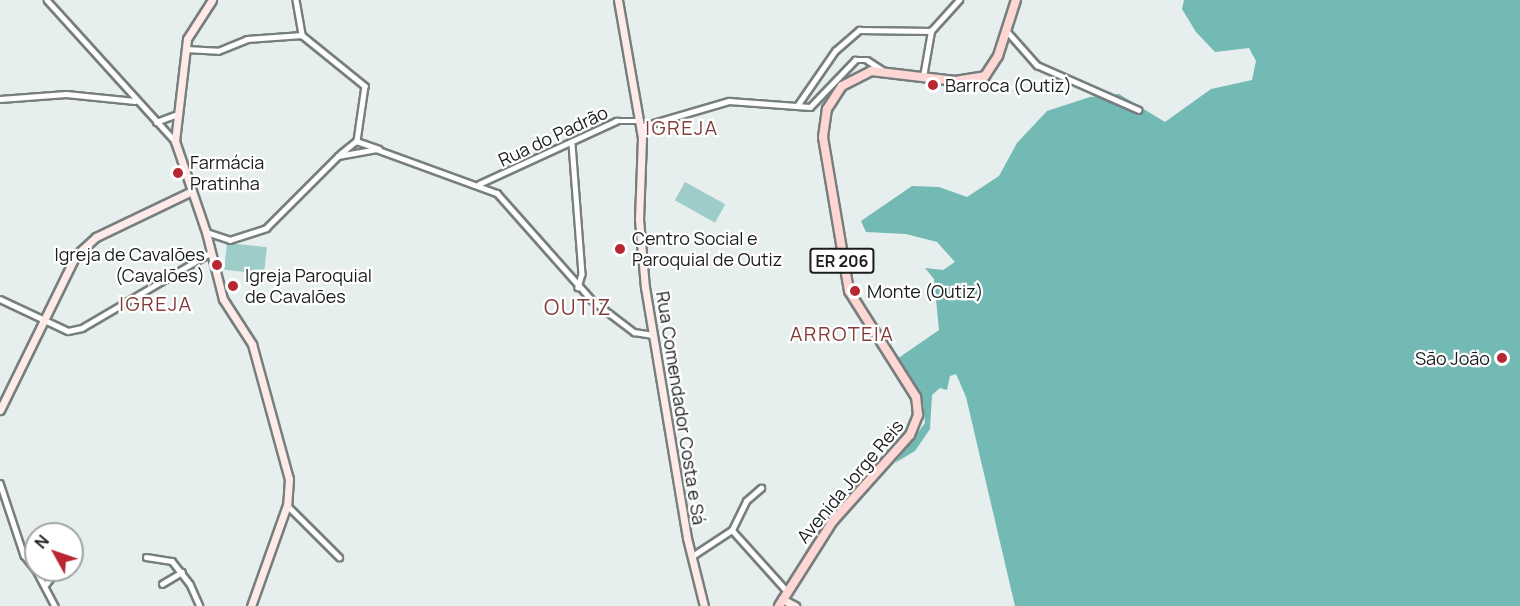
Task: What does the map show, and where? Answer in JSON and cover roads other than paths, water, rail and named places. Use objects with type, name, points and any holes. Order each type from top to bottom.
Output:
[{"type":"main road","name":"Avenida Jorge Reis","points":[[781,603],[786,590],[846,503],[906,441],[918,419],[916,397],[849,291],[823,137],[827,109],[842,86],[863,73],[884,71],[970,81],[985,76],[1006,30],[1016,0]]},
{"type":"street","points":[[47,0],[135,102],[175,141]]},
{"type":"street","points":[[212,0],[185,49],[175,115],[175,141],[206,232],[223,299],[252,344],[289,479],[287,505],[251,606]]},
{"type":"street","points":[[206,232],[230,240],[266,228],[357,141],[365,86],[302,35],[296,0]]},
{"type":"street","name":"Rua Comendador Costa e Sá","points":[[618,0],[644,153],[639,234],[653,335],[691,557],[704,606]]},
{"type":"street","points":[[923,77],[931,31],[959,0]]},
{"type":"street","points":[[884,71],[867,60],[855,60],[810,107],[797,106],[834,51],[859,30],[931,31]]},
{"type":"street","points":[[1006,30],[1038,65],[1139,110]]},
{"type":"street","points":[[185,49],[218,51],[247,39],[302,35]]},
{"type":"street","points":[[0,99],[66,94],[135,102]]},
{"type":"street","name":"Rua do Padrão","points":[[479,184],[572,144],[616,121],[640,124],[729,101],[797,106]]},
{"type":"street","points":[[156,122],[175,115]]},
{"type":"street","points":[[357,141],[479,184],[510,203],[536,240],[578,287],[627,327],[653,335]]},
{"type":"street","points":[[572,144],[582,274],[578,287]]},
{"type":"street","points":[[339,156],[385,152]]},
{"type":"street","points":[[0,410],[69,265],[86,244],[192,191]]},
{"type":"street","points":[[0,299],[68,331],[82,328],[210,253]]},
{"type":"street","points":[[0,483],[24,555]]},
{"type":"street","points":[[691,557],[732,530],[746,501],[761,488]]},
{"type":"street","points":[[287,505],[339,557]]},
{"type":"street","points":[[732,530],[786,590]]},
{"type":"street","points":[[146,557],[172,561],[183,572],[200,606]]},
{"type":"street","points":[[162,584],[183,572]]},
{"type":"street","points":[[46,584],[56,606]]},
{"type":"street","points":[[781,603],[795,606]]},
{"type":"place","name":"Barroca (Outiz)","points":[[933,85]]},
{"type":"place","name":"Farmácia Pratinha","points":[[178,173]]},
{"type":"place","name":"Centro Social e Paroquial de Outiz","points":[[620,249]]},
{"type":"place","name":"Igreja de Cavalões (Cavalões)","points":[[217,265]]},
{"type":"place","name":"Igreja Paroquial de Cavalões","points":[[233,286]]},
{"type":"place","name":"Monte (Outiz)","points":[[855,291]]},
{"type":"place","name":"São João","points":[[1502,358]]},
{"type":"district","name":"IGREJA","points":[[682,127]]},
{"type":"district","name":"IGREJA","points":[[156,303]]},
{"type":"district","name":"OUTIZ","points":[[578,307]]},
{"type":"district","name":"ARROTEIA","points":[[842,333]]}]
